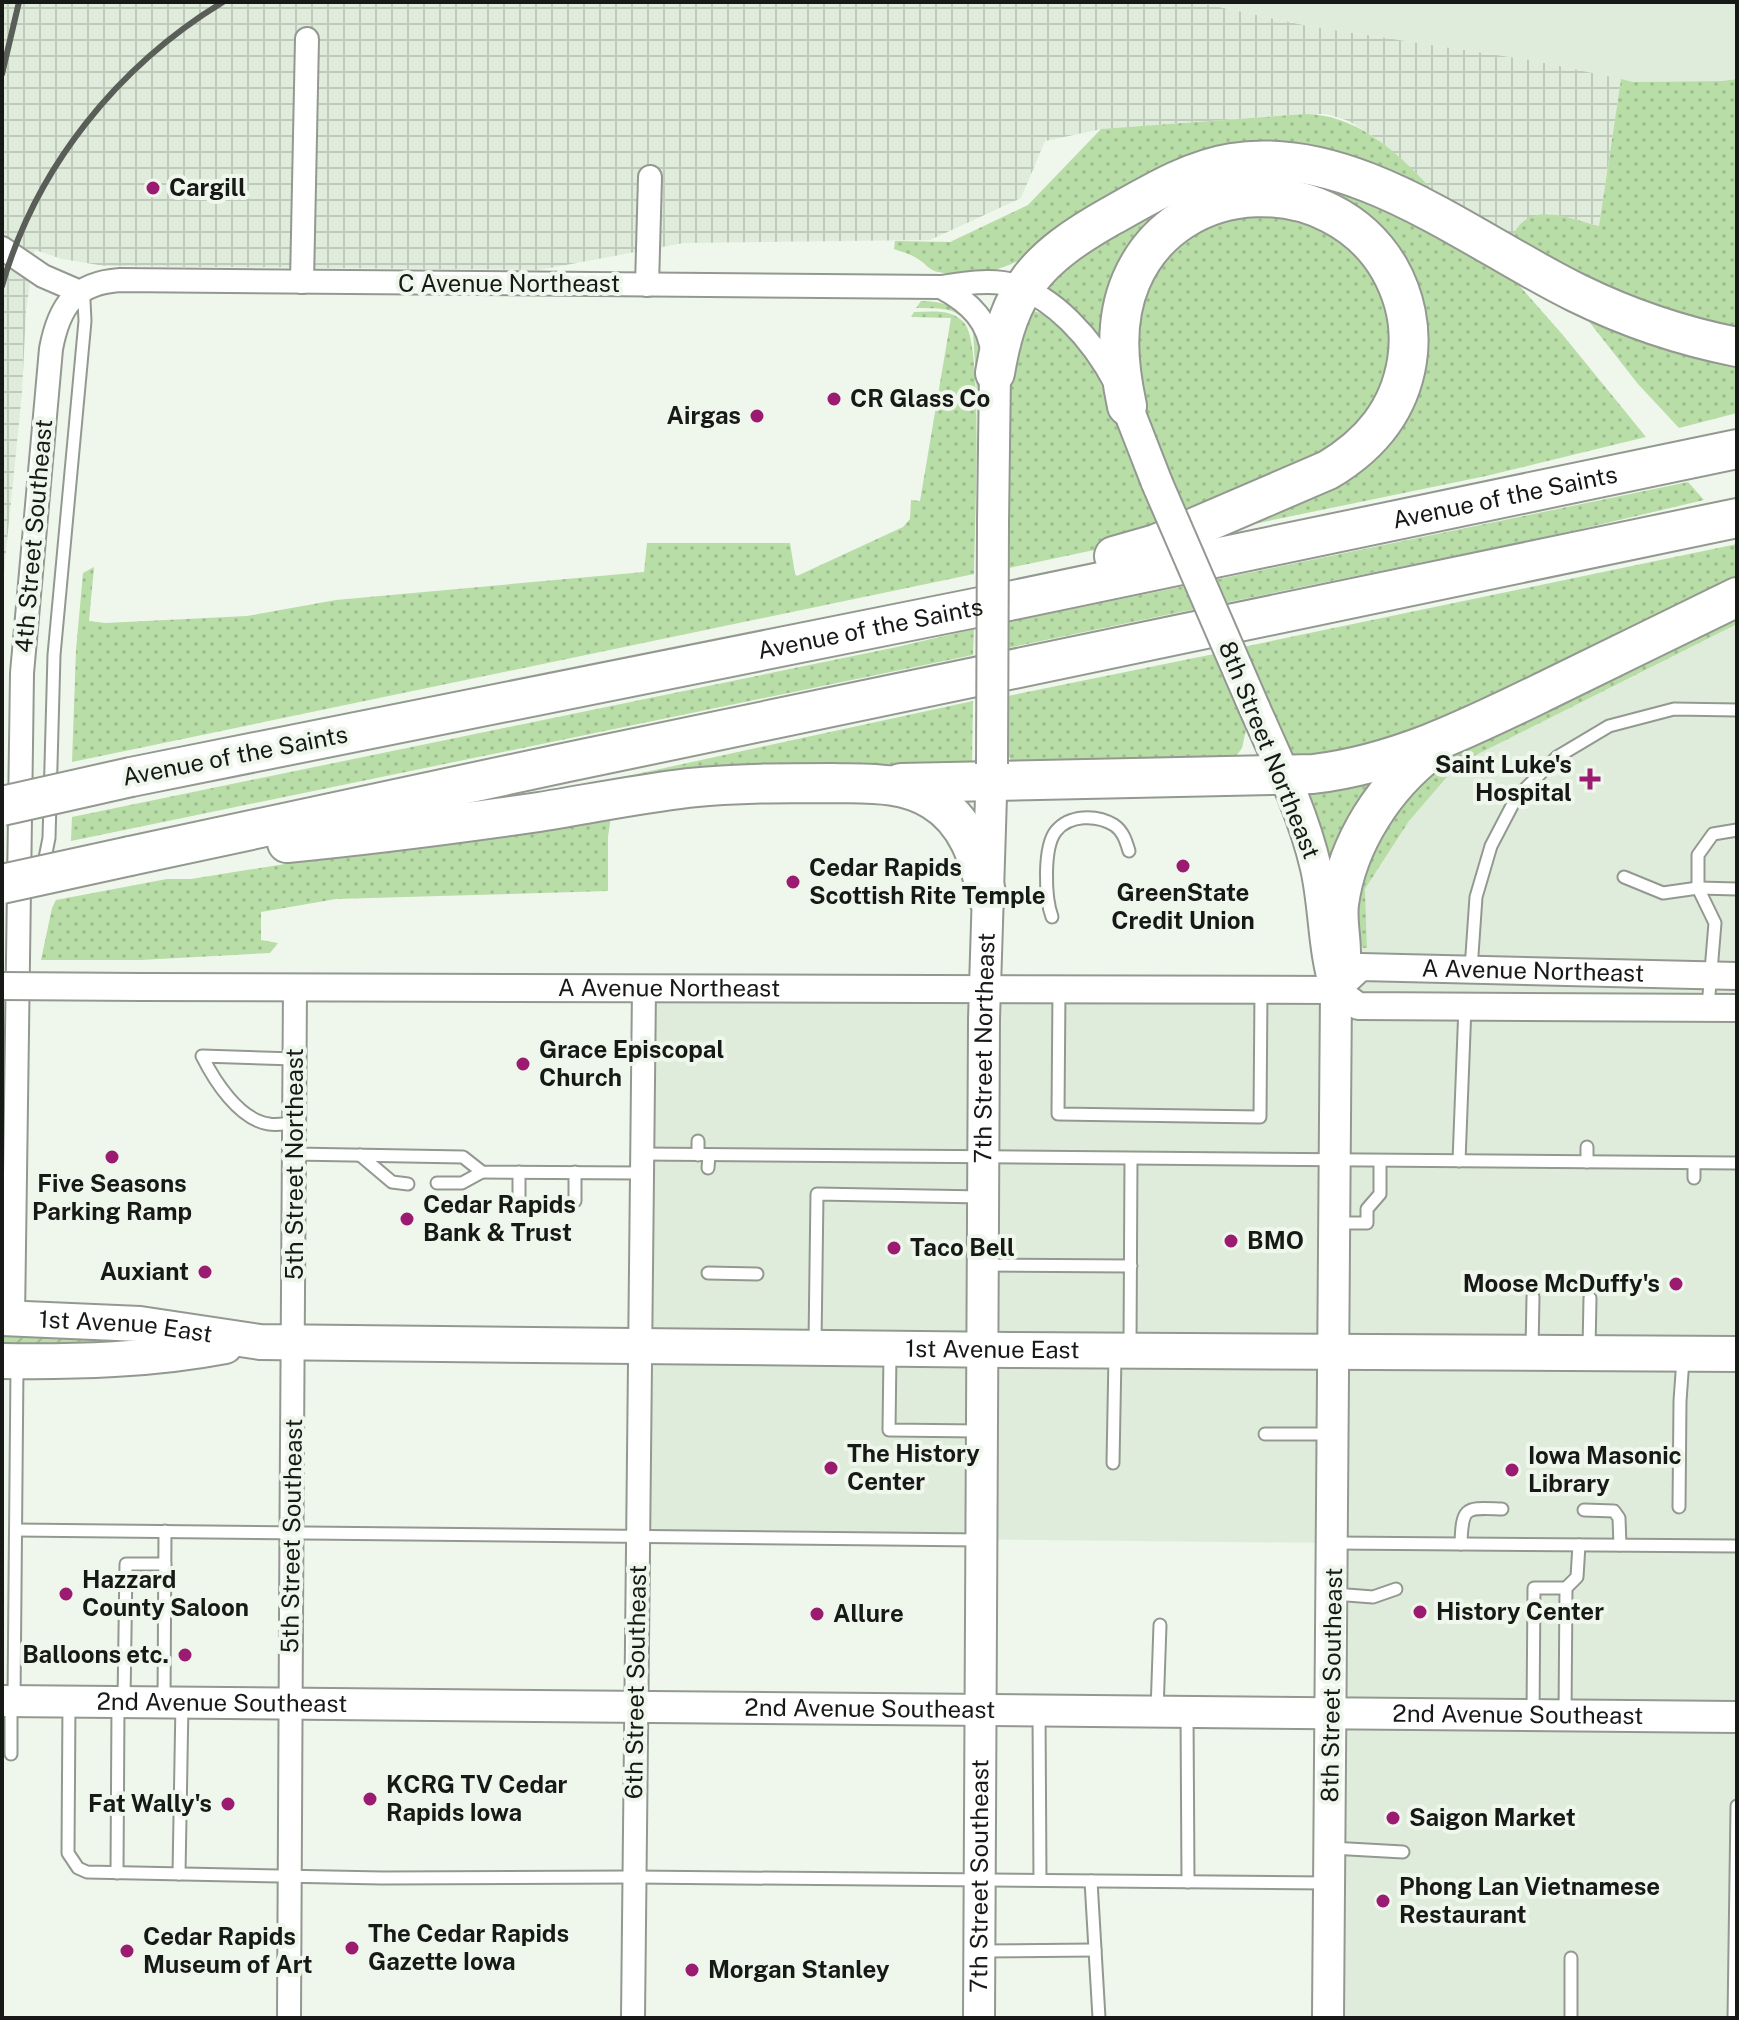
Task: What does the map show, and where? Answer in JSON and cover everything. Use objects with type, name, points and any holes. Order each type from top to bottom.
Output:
[{"type":"highway","points":[[995,373],[1004,331],[1021,289],[1035,270],[1053,255],[1102,221],[1200,171],[1229,163],[1274,159],[1319,167],[1373,185],[1577,293],[1675,332],[1737,347]]},
{"type":"highway","points":[[871,629],[1156,544],[1328,470],[1349,458],[1381,426],[1393,408],[1405,371],[1409,348],[1408,324],[1404,301],[1394,277],[1368,239],[1351,224],[1310,204],[1261,197],[1209,205],[1158,241],[1132,279],[1124,301],[1118,347],[1119,370],[1127,406]]},
{"type":"highway","name":"Avenue of the Saints","points":[[2,806],[131,777],[871,629],[1737,449]]},
{"type":"highway","points":[[10,899],[147,852],[1737,518]]},
{"type":"highway","points":[[147,852],[358,836],[734,784],[885,784],[992,773],[1283,774],[1339,771],[1386,759],[1452,736],[1724,604]]},
{"type":"highway","points":[[1336,990],[1341,953],[1339,904],[1352,855],[1374,812],[1398,780],[1431,750],[1452,736]]},
{"type":"highway","points":[[885,784],[926,796],[955,819],[970,840],[983,875],[987,897]]},
{"type":"main road","name":"7th Street Northeast","points":[[983,1350],[985,989],[992,773],[995,373]]},
{"type":"main road","name":"8th Street Northeast","points":[[1127,406],[1298,810],[1316,867],[1329,964],[1336,990],[1335,1353]]},
{"type":"main road","name":"1st Avenue East","points":[[8,1318],[140,1324],[249,1341],[294,1342],[1737,1354]]},
{"type":"main road","name":"1st Avenue East","points":[[10,1361],[166,1355],[249,1341]]},
{"type":"main road","name":"7th Street Southeast","points":[[979,2018],[983,1350]]},
{"type":"main road","name":"8th Street Southeast","points":[[1328,2018],[1335,1353]]},
{"type":"main road","name":"2nd Avenue Southeast","points":[[9,1701],[1737,1717]]},
{"type":"street","points":[[302,282],[307,39]]},
{"type":"street","points":[[647,285],[650,177]]},
{"type":"street","points":[[2,248],[22,263],[80,292]]},
{"type":"street","name":"C Avenue Northeast","points":[[80,292],[105,281],[120,280],[941,287]]},
{"type":"street","name":"8th Street Northeast","points":[[941,287],[990,282],[1021,289],[1053,308],[1087,341],[1109,371],[1127,406]]},
{"type":"street","name":"7th Street Northeast","points":[[941,287],[965,302],[983,319],[995,373]]},
{"type":"street","name":"4th Street Southeast","points":[[8,1318],[10,899],[22,673],[51,349],[55,327],[62,313],[80,292]]},
{"type":"street","name":"A Avenue Northeast","points":[[1336,990],[1361,967],[1724,976]]},
{"type":"street","name":"A Avenue Northeast","points":[[2,986],[1336,990],[1358,1006],[1737,1008]]},
{"type":"street","name":"5th Street Northeast","points":[[294,1342],[295,987]]},
{"type":"street","name":"6th Street Southeast","points":[[633,2018],[644,988]]},
{"type":"street","name":"5th Street Southeast","points":[[289,2018],[294,1342]]},
{"type":"lane","points":[[10,899],[44,867],[49,838],[54,655],[85,321],[80,292]]},
{"type":"lane","points":[[1470,969],[1476,897],[1491,846],[1516,798],[1557,757],[1609,726],[1674,709],[1737,710]]},
{"type":"lane","points":[[1052,917],[1048,908],[1047,856],[1055,832],[1065,823],[1079,818],[1094,818],[1114,825],[1124,835],[1129,851]]},
{"type":"lane","points":[[1708,1008],[1724,976],[1715,923],[1698,888],[1698,855],[1713,834],[1737,830]]},
{"type":"lane","points":[[1624,877],[1663,893],[1698,888],[1737,889]]},
{"type":"lane","points":[[1059,989],[1058,1114],[1260,1117],[1261,990]]},
{"type":"lane","points":[[1459,1161],[1465,1005]]},
{"type":"lane","points":[[295,1059],[202,1056],[216,1084],[253,1120],[270,1125],[295,1123]]},
{"type":"lane","points":[[698,1141],[705,1159]]},
{"type":"lane","points":[[756,1141],[758,1169]]},
{"type":"lane","points":[[811,1156],[812,1142]]},
{"type":"lane","points":[[1587,1147],[1591,1176]]},
{"type":"lane","points":[[295,1154],[463,1157],[482,1172]]},
{"type":"lane","points":[[360,1155],[392,1182],[408,1184]]},
{"type":"lane","points":[[437,1183],[462,1183],[482,1172],[575,1172],[757,1156],[1536,1162],[1589,1162],[1630,1157],[1694,1163],[1737,1163]]},
{"type":"lane","points":[[1113,1463],[1131,1266],[1131,1159]]},
{"type":"lane","points":[[1336,1223],[1367,1223],[1367,1209],[1380,1194],[1380,1161]]},
{"type":"lane","points":[[1536,1162],[1536,1175]]},
{"type":"lane","points":[[1694,1163],[1694,1178]]},
{"type":"lane","points":[[519,1172],[519,1198]]},
{"type":"lane","points":[[575,1172],[575,1201]]},
{"type":"lane","points":[[815,1347],[817,1194],[984,1197]]},
{"type":"lane","points":[[984,1265],[1131,1266]]},
{"type":"lane","points":[[708,1273],[757,1274]]},
{"type":"lane","points":[[1532,1353],[1533,1297]]},
{"type":"lane","points":[[1589,1354],[1590,1298]]},
{"type":"lane","points":[[890,1348],[889,1430],[982,1431]]},
{"type":"lane","points":[[1679,1507],[1680,1401],[1684,1354]]},
{"type":"lane","points":[[10,1361],[16,1530],[9,1701],[11,1754]]},
{"type":"lane","points":[[1265,1434],[1335,1434]]},
{"type":"lane","points":[[1461,1544],[1461,1519],[1466,1511],[1471,1508],[1502,1509]]},
{"type":"lane","points":[[1584,1510],[1614,1511],[1619,1518],[1620,1545]]},
{"type":"lane","points":[[16,1530],[981,1540]]},
{"type":"lane","points":[[165,1531],[173,1703],[186,1878]]},
{"type":"lane","points":[[1333,1543],[1737,1546]]},
{"type":"lane","points":[[1565,1715],[1566,1588],[1577,1577],[1579,1545]]},
{"type":"lane","points":[[117,1873],[126,1564],[165,1564]]},
{"type":"lane","points":[[1533,1715],[1534,1588],[1566,1588]]},
{"type":"lane","points":[[1333,1594],[1373,1597],[1396,1589]]},
{"type":"lane","points":[[1160,1625],[1172,1712],[1188,1882]]},
{"type":"lane","points":[[69,1702],[68,1853],[78,1868],[87,1872],[186,1878],[634,1877],[1330,1883]]},
{"type":"lane","points":[[1039,1711],[1040,1880]]},
{"type":"lane","points":[[1734,2018],[1737,1806]]},
{"type":"lane","points":[[1330,1848],[1403,1852]]},
{"type":"lane","points":[[1091,1881],[1099,2018]]},
{"type":"lane","points":[[979,1951],[1095,1950]]},
{"type":"lane","points":[[1571,1958],[1571,2018]]},
{"type":"shaded area","points":[[2,2],[1195,2],[1308,26],[1530,60],[1621,79],[1599,226],[1548,213],[1520,246],[1457,217],[1420,177],[1380,141],[1349,121],[1327,114],[1305,114],[1102,129],[1045,141],[1021,198],[930,240],[684,243],[539,270],[105,266],[62,259],[35,250],[26,311],[22,393],[2,591]]},
{"type":"shaded area","points":[[1195,2],[1737,2],[1737,79],[1633,82],[1530,60],[1308,26]]},
{"type":"shaded area","points":[[1737,624],[1737,2018],[1325,2018],[1333,1543],[637,1536],[644,988],[1336,990],[1341,953],[1367,947],[1365,889],[1409,821],[1458,764]]},
{"type":"green space","points":[[1621,79],[1633,82],[1737,79],[1737,336],[1660,317],[1520,246],[1514,233],[1522,223],[1541,214],[1564,216],[1599,226]]},
{"type":"green space","points":[[1305,114],[1329,117],[1371,135],[1408,165],[1457,217],[1315,155],[1040,249],[992,271],[966,274],[938,272],[894,249],[895,241],[950,242],[1028,205],[1101,129]]},
{"type":"green space","points":[[1232,171],[1357,191],[1501,265],[1646,437],[1486,476],[1205,534],[1400,414],[1387,249],[1218,193],[1101,340],[1047,292],[1044,283],[1079,253]]},
{"type":"green space","points":[[1315,215],[1382,275],[1398,350],[1363,434],[1189,520],[1147,422],[1130,365],[1145,275],[1215,216]]},
{"type":"green space","points":[[921,301],[951,306],[974,327],[981,370],[981,458],[973,332],[962,317],[949,310],[916,308]]},
{"type":"green space","points":[[1576,305],[1737,357],[1737,413],[1679,428],[1638,384]]},
{"type":"green space","points":[[1034,311],[1056,323],[1077,344],[1095,373],[1127,441],[1161,530],[1099,549],[1009,568],[1010,364],[1030,313]]},
{"type":"green space","points":[[914,312],[954,315],[965,324],[971,340],[976,403],[974,574],[72,762],[76,650],[83,573],[94,567],[89,621],[105,623],[247,616],[336,600],[644,572],[647,543],[790,543],[797,576],[903,527],[910,519],[911,500],[920,501],[951,318],[911,317]]},
{"type":"green space","points":[[1688,482],[1704,500],[1560,534],[1224,603],[1214,580]]},
{"type":"green space","points":[[1737,544],[1737,588],[1409,744],[1295,765],[1243,647]]},
{"type":"green space","points":[[1185,586],[1195,609],[1008,648],[1009,622]]},
{"type":"green space","points":[[1737,609],[1737,624],[1458,764],[1409,821],[1365,889],[1367,948],[1363,948],[1353,932],[1368,849],[1432,764]]},
{"type":"green space","points":[[974,629],[973,655],[71,841],[72,817]]},
{"type":"green space","points":[[1214,654],[1246,730],[1242,748],[1234,759],[1014,766],[1010,759],[1006,732],[1008,696]]},
{"type":"green space","points":[[973,701],[972,766],[871,766],[563,790]]},
{"type":"green space","points":[[1382,770],[1333,858],[1325,855],[1302,785]]},
{"type":"green space","points":[[611,816],[608,891],[336,899],[261,912],[261,940],[278,943],[270,953],[141,960],[41,960],[56,900],[167,879],[191,879],[447,838]]},
{"type":"green space","points":[[2,1331],[106,1335],[107,1344],[2,1347]]},
{"type":"railway","points":[[2,74],[19,2]]},
{"type":"railway","points":[[2,286],[36,200],[86,123],[149,57],[223,2]]},
{"type":"place","name":"Cargill","points":[[153,188]]},
{"type":"place","name":"CR Glass Co","points":[[834,399]]},
{"type":"place","name":"Airgas","points":[[757,416]]},
{"type":"place","name":"Saint Luke's Hospital","points":[[1590,779]]},
{"type":"place","name":"GreenState Credit Union","points":[[1183,866]]},
{"type":"place","name":"Cedar Rapids Scottish Rite Temple","points":[[793,882]]},
{"type":"place","name":"Grace Episcopal Church","points":[[523,1064]]},
{"type":"place","name":"Five Seasons Parking Ramp","points":[[112,1157]]},
{"type":"place","name":"Cedar Rapids Bank & Trust","points":[[407,1219]]},
{"type":"place","name":"BMO","points":[[1231,1241]]},
{"type":"place","name":"Taco Bell","points":[[894,1248]]},
{"type":"place","name":"Auxiant","points":[[205,1272]]},
{"type":"place","name":"Moose McDuffy's","points":[[1676,1284]]},
{"type":"place","name":"The History Center","points":[[831,1468]]},
{"type":"place","name":"Iowa Masonic Library","points":[[1512,1470]]},
{"type":"place","name":"Hazzard County Saloon","points":[[66,1594]]},
{"type":"place","name":"History Center","points":[[1420,1612]]},
{"type":"place","name":"Allure","points":[[817,1614]]},
{"type":"place","name":"Balloons etc.","points":[[185,1655]]},
{"type":"place","name":"KCRG TV Cedar Rapids Iowa","points":[[370,1799]]},
{"type":"place","name":"Fat Wally's","points":[[228,1804]]},
{"type":"place","name":"Saigon Market","points":[[1393,1818]]},
{"type":"place","name":"Phong Lan Vietnamese Restaurant","points":[[1383,1901]]},
{"type":"place","name":"The Cedar Rapids Gazette Iowa","points":[[352,1948]]},
{"type":"place","name":"Cedar Rapids Museum of Art","points":[[127,1951]]},
{"type":"place","name":"Morgan Stanley","points":[[692,1970]]}]
